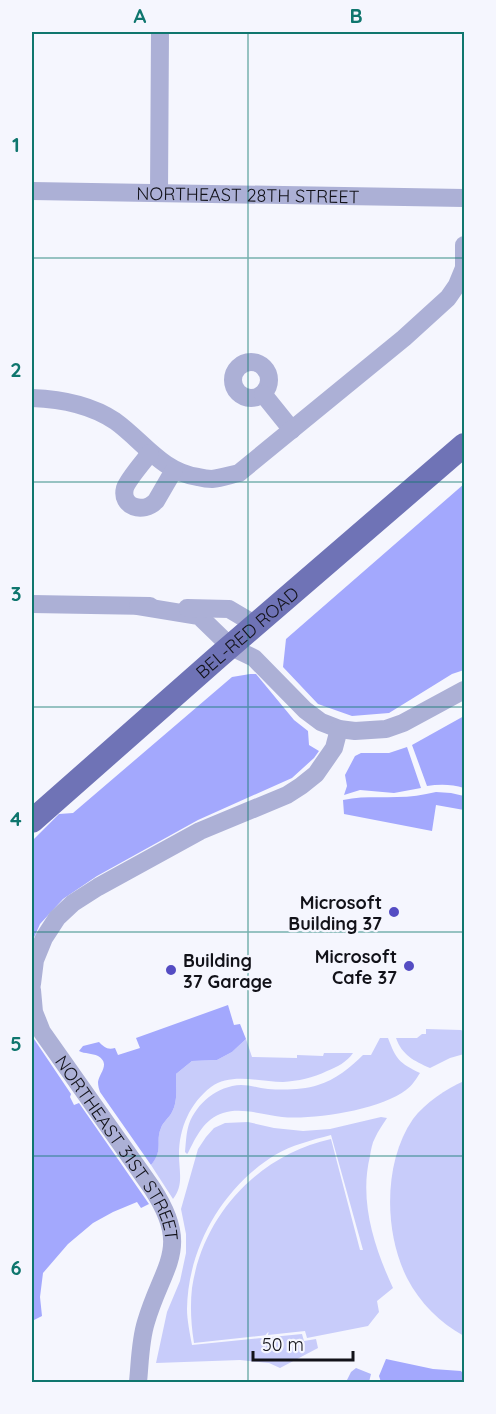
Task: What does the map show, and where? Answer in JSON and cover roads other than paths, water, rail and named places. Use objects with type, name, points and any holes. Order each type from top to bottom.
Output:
[{"type":"main road","name":"BEL-RED ROAD","points":[[32,820],[465,445]]},
{"type":"street","points":[[159,192],[160,32]]},
{"type":"street","name":"NORTHEAST 28TH STREET","points":[[32,190],[465,198]]},
{"type":"street","points":[[32,398],[70,402],[114,420],[150,453],[174,470],[210,479],[239,473],[404,338],[448,298],[457,285],[464,268],[465,245]]},
{"type":"street","points":[[262,394],[292,430]]},
{"type":"street","points":[[150,453],[126,485],[125,496],[131,505],[141,509],[152,505],[174,470]]},
{"type":"street","points":[[32,604],[229,609],[256,625]]},
{"type":"street","points":[[138,606],[199,616],[231,647],[254,658],[304,710],[321,722],[339,729],[364,731],[387,729],[465,690]]},
{"type":"street","points":[[32,984],[35,960],[44,938],[57,918],[73,903],[200,831],[287,795],[301,786],[316,774],[334,748],[339,729]]},
{"type":"street","name":"NORTHEAST 31ST STREET","points":[[32,990],[34,1012],[42,1032],[156,1194],[172,1235],[173,1244],[169,1264],[145,1324],[138,1383]]},
{"type":"place","name":"Microsoft Building 37","points":[[394,912]]},
{"type":"place","name":"Microsoft Cafe 37","points":[[409,966]]},
{"type":"place","name":"Building 37 Garage","points":[[171,970]]}]
